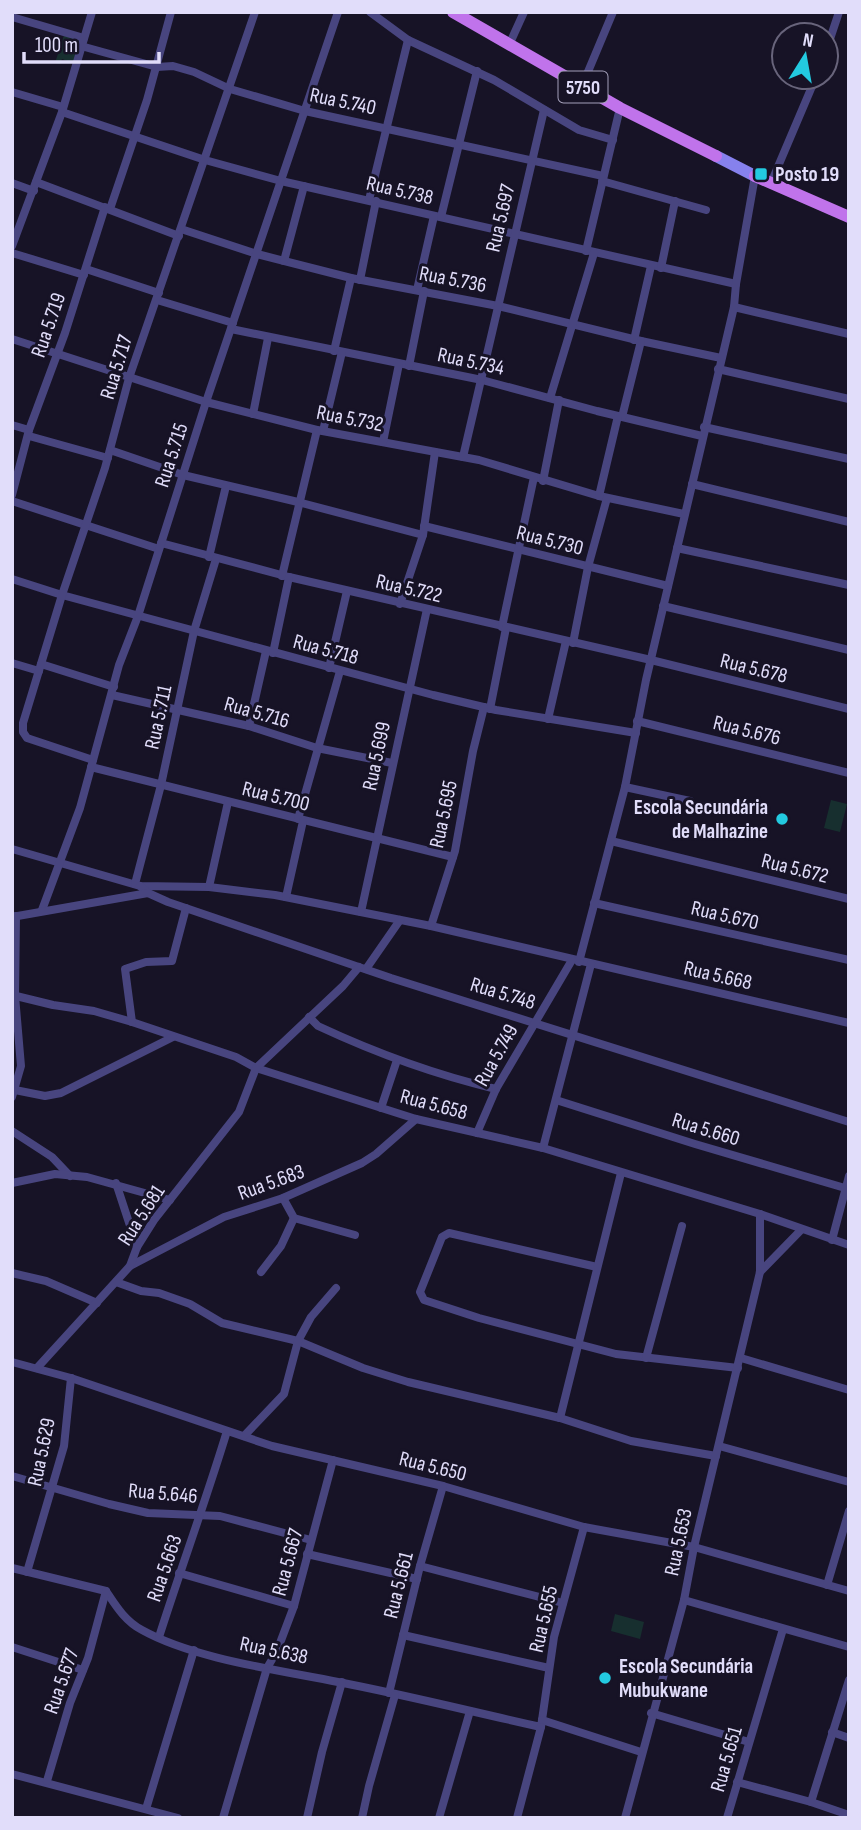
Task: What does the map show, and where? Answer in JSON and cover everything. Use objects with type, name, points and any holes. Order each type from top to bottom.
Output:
[{"type":"main road","name":"5750","points":[[453,12],[620,108],[771,183],[849,215]]},
{"type":"main road","points":[[756,175],[849,215]]},
{"type":"street","points":[[12,245],[62,110],[92,12]]},
{"type":"street","name":"Rua 5.719","points":[[12,495],[29,433],[135,136],[171,12]]},
{"type":"street","name":"Rua 5.717","points":[[24,735],[23,723],[109,454],[129,378],[255,12]]},
{"type":"street","name":"Rua 5.715","points":[[42,910],[80,808],[119,665],[138,615],[206,402],[338,12]]},
{"type":"street","points":[[370,12],[408,40],[477,71],[579,130],[612,140]]},
{"type":"street","points":[[509,45],[524,12]]},
{"type":"street","points":[[582,86],[613,12]]},
{"type":"street","name":"Rua 5.740","points":[[12,17],[157,67],[173,66],[194,72],[230,89],[305,111],[531,160],[602,178],[706,210]]},
{"type":"street","points":[[249,726],[269,652],[298,502],[320,430],[356,279],[386,128],[408,40]]},
{"type":"street","points":[[409,366],[420,291],[477,71]]},
{"type":"street","points":[[771,183],[810,91]]},
{"type":"street","name":"Rua 5.738","points":[[12,92],[205,160],[281,181],[736,284]]},
{"type":"street","points":[[504,627],[517,551],[539,479],[554,399],[590,252],[602,178],[620,108]]},
{"type":"street","name":"Rua 5.697","points":[[463,457],[544,110]]},
{"type":"street","name":"Rua 5.749","points":[[477,1133],[496,1089],[535,1021],[576,961],[594,904],[625,787],[650,660],[734,307],[756,175]]},
{"type":"street","name":"Rua 5.736","points":[[12,183],[108,208],[257,254],[356,279],[498,306],[721,358]]},
{"type":"street","points":[[284,261],[304,186]]},
{"type":"street","points":[[661,268],[675,201]]},
{"type":"street","name":"Rua 5.734","points":[[12,253],[85,272],[158,296],[268,338],[482,380],[620,416],[849,459]]},
{"type":"street","points":[[548,719],[589,567],[638,340],[651,266]]},
{"type":"street","points":[[734,307],[849,334]]},
{"type":"street","points":[[253,414],[268,338]]},
{"type":"street","name":"Rua 5.732","points":[[12,339],[206,402],[320,430],[463,457],[603,497],[684,514]]},
{"type":"street","points":[[383,442],[399,364]]},
{"type":"street","points":[[718,369],[849,399]]},
{"type":"street","points":[[12,425],[29,433],[183,475]]},
{"type":"street","points":[[400,604],[424,531],[435,452]]},
{"type":"street","name":"Rua 5.730","points":[[183,475],[668,586]]},
{"type":"street","points":[[692,484],[849,522]]},
{"type":"street","name":"Rua 5.711","points":[[138,885],[226,486]]},
{"type":"street","name":"Rua 5.722","points":[[12,501],[160,546],[400,604],[650,660]]},
{"type":"street","points":[[677,548],[849,585]]},
{"type":"street","name":"Rua 5.718","points":[[12,579],[408,689],[487,708],[636,733]]},
{"type":"street","points":[[329,668],[347,591]]},
{"type":"street","points":[[663,606],[849,650]]},
{"type":"street","name":"Rua 5.699","points":[[361,912],[427,609]]},
{"type":"street","name":"Rua 5.695","points":[[430,926],[453,857],[504,627]]},
{"type":"street","name":"Rua 5.678","points":[[650,660],[849,709]]},
{"type":"street","name":"Rua 5.716","points":[[12,663],[40,667],[177,709],[392,763]]},
{"type":"street","points":[[286,897],[300,820],[340,671]]},
{"type":"street","name":"Rua 5.676","points":[[637,721],[849,774]]},
{"type":"street","name":"Rua 5.700","points":[[24,735],[92,764],[161,785],[453,857]]},
{"type":"street","points":[[625,787],[690,801]]},
{"type":"street","points":[[209,887],[229,802]]},
{"type":"street","name":"Rua 5.672","points":[[611,841],[849,899]]},
{"type":"street","name":"Rua 5.748","points":[[12,849],[138,885],[209,887],[286,897],[430,926],[576,961]]},
{"type":"street","name":"Rua 5.748","points":[[138,885],[148,893],[186,908],[362,968],[849,1122]]},
{"type":"street","points":[[148,893],[14,916],[14,995],[20,1066],[14,1094],[45,1096],[61,1093],[173,1037]]},
{"type":"street","name":"Rua 5.670","points":[[594,904],[849,960]]},
{"type":"street","points":[[132,1022],[125,970],[146,962],[172,961],[186,908]]},
{"type":"street","points":[[256,1068],[362,968],[400,920]]},
{"type":"street","name":"Rua 5.668","points":[[576,961],[849,1023]]},
{"type":"street","points":[[543,1147],[591,964]]},
{"type":"street","name":"Rua 5.658","points":[[14,995],[94,1011],[132,1022],[236,1057],[256,1068],[416,1119],[543,1147],[760,1214],[849,1245]]},
{"type":"street","points":[[309,1017],[318,1026],[397,1060],[443,1076],[496,1089]]},
{"type":"street","points":[[381,1108],[397,1060]]},
{"type":"street","name":"Rua 5.681","points":[[37,1368],[130,1266],[137,1247],[170,1200],[239,1112],[256,1068]]},
{"type":"street","name":"Rua 5.660","points":[[556,1100],[845,1188]]},
{"type":"street","name":"Rua 5.683","points":[[130,1266],[179,1238],[224,1217],[283,1198],[346,1170],[376,1154],[416,1119]]},
{"type":"street","points":[[12,1131],[52,1157],[70,1176]]},
{"type":"street","points":[[560,1418],[621,1173]]},
{"type":"street","points":[[12,1183],[55,1174],[116,1183],[170,1200]]},
{"type":"street","points":[[832,1240],[849,1176]]},
{"type":"street","points":[[116,1183],[137,1247]]},
{"type":"street","points":[[283,1198],[294,1219],[355,1235]]},
{"type":"street","name":"Rua 5.653","points":[[625,1818],[684,1600],[694,1547],[741,1358],[760,1272],[760,1214]]},
{"type":"street","points":[[261,1272],[281,1247],[294,1219]]},
{"type":"street","points":[[646,1358],[682,1226]]},
{"type":"street","points":[[760,1272],[801,1230]]},
{"type":"street","points":[[597,1267],[449,1233],[442,1237],[421,1292],[424,1300],[480,1318],[616,1354],[738,1368]]},
{"type":"street","points":[[12,1273],[46,1281],[97,1303]]},
{"type":"street","points":[[116,1282],[183,1301],[222,1323],[298,1341],[363,1368],[408,1382],[560,1418],[631,1441],[716,1457]]},
{"type":"street","points":[[244,1436],[284,1394],[298,1341],[336,1288]]},
{"type":"street","points":[[741,1358],[849,1390]]},
{"type":"street","name":"Rua 5.650","points":[[12,1362],[71,1378],[227,1431],[333,1461],[443,1486],[584,1527],[694,1547],[849,1591]]},
{"type":"street","name":"Rua 5.629","points":[[27,1572],[64,1446],[71,1378]]},
{"type":"street","name":"Rua 5.663","points":[[159,1637],[179,1573],[202,1514],[227,1431]]},
{"type":"street","points":[[719,1446],[849,1482]]},
{"type":"street","name":"Rua 5.667","points":[[223,1818],[267,1668],[277,1651],[294,1606],[333,1461]]},
{"type":"street","name":"Rua 5.646","points":[[12,1476],[148,1513],[220,1516],[311,1540]]},
{"type":"street","name":"Rua 5.661","points":[[362,1818],[392,1694],[403,1634],[443,1486]]},
{"type":"street","points":[[827,1585],[849,1511]]},
{"type":"street","name":"Rua 5.655","points":[[517,1818],[542,1723],[554,1637],[584,1527]]},
{"type":"street","points":[[307,1554],[417,1579]]},
{"type":"street","points":[[420,1566],[564,1603]]},
{"type":"street","points":[[12,1568],[106,1591]]},
{"type":"street","points":[[179,1573],[294,1606]]},
{"type":"street","name":"Rua 5.638","points":[[106,1591],[133,1625],[194,1650],[471,1712],[542,1723],[641,1752]]},
{"type":"street","name":"Rua 5.677","points":[[47,1781],[106,1591]]},
{"type":"street","points":[[684,1600],[849,1647]]},
{"type":"street","name":"Rua 5.651","points":[[727,1818],[783,1629]]},
{"type":"street","points":[[403,1634],[549,1668]]},
{"type":"street","points":[[12,1647],[83,1670]]},
{"type":"street","points":[[146,1809],[194,1650]]},
{"type":"street","points":[[811,1802],[849,1680]]},
{"type":"street","points":[[307,1818],[342,1682]]},
{"type":"street","points":[[439,1818],[471,1712]]},
{"type":"street","points":[[652,1713],[749,1742]]},
{"type":"street","points":[[832,1732],[849,1738]]},
{"type":"street","points":[[12,1774],[47,1781],[173,1817]]},
{"type":"street","points":[[737,1782],[811,1802],[848,1816]]},
{"type":"green space","points":[[64,35],[80,41],[73,63],[62,59],[60,64],[55,63]]},
{"type":"green space","points":[[831,800],[847,804],[840,832],[824,828]]},
{"type":"green space","points":[[615,1614],[644,1622],[640,1639],[611,1631]]},
{"type":"place","name":"Posto 19","points":[[761,174]]},
{"type":"place","name":"Escola Secundária de Malhazine","points":[[782,819]]},
{"type":"place","name":"Escola Secundária Mubukwane","points":[[605,1678]]}]
